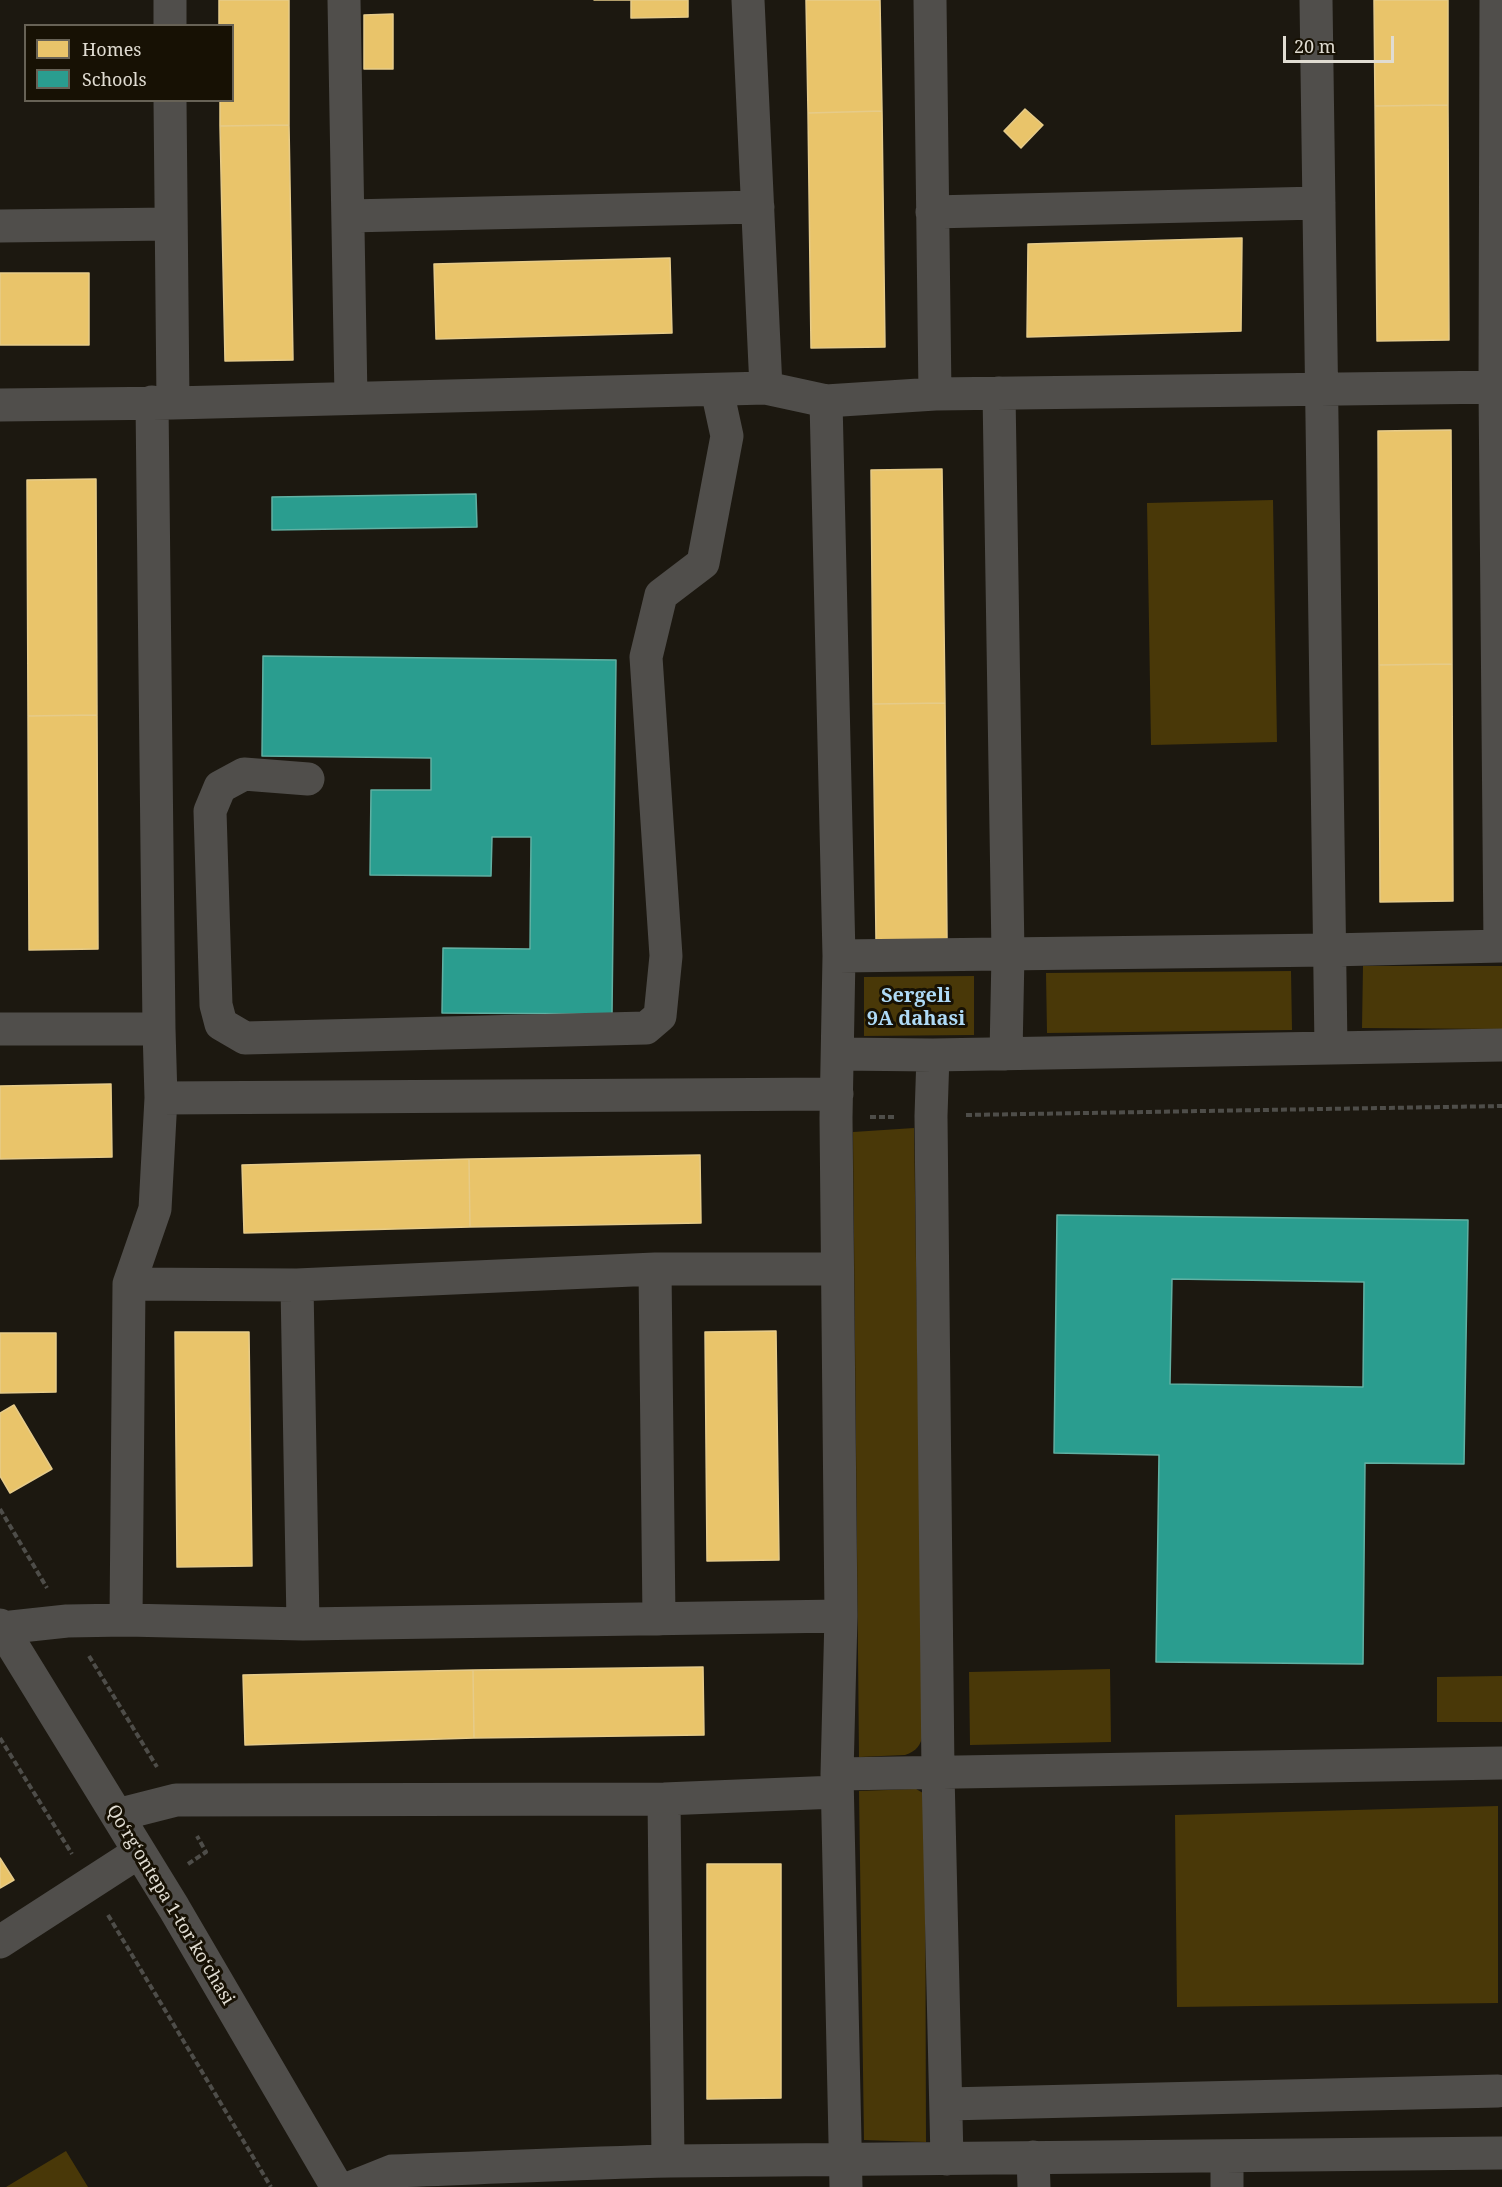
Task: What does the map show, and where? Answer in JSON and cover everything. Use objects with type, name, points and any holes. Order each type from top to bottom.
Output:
[{"type":"street","points":[[170,0],[170,24]]},
{"type":"street","points":[[344,0],[351,398]]},
{"type":"street","points":[[748,0],[766,388]]},
{"type":"street","points":[[930,0],[935,394]]},
{"type":"street","points":[[1316,0],[1331,1047]]},
{"type":"street","points":[[839,956],[1501,946],[1496,0]]},
{"type":"street","points":[[126,1620],[129,1284],[155,1209],[161,1098],[159,1029],[163,403],[170,224],[170,102]]},
{"type":"street","points":[[932,212],[1319,203]]},
{"type":"street","points":[[348,216],[758,207]]},
{"type":"street","points":[[0,226],[170,224]]},
{"type":"street","points":[[0,405],[766,388],[826,401],[935,394],[1498,387]]},
{"type":"street","points":[[308,780],[244,774],[220,787],[210,811],[216,1005],[221,1024],[245,1038],[646,1028],[660,1016],[666,956],[646,657],[662,595],[703,563],[727,436],[717,390]]},
{"type":"street","points":[[999,393],[1008,954],[1006,1054]]},
{"type":"street","points":[[826,401],[839,956],[837,1269],[841,1616],[837,1783],[846,2173]]},
{"type":"street","points":[[0,1029],[159,1029]]},
{"type":"street","points":[[838,1054],[933,1055],[1502,1045]]},
{"type":"street","points":[[933,1055],[938,1773],[947,2104],[946,2159]]},
{"type":"street","points":[[161,1098],[837,1106]]},
{"type":"street","points":[[129,1284],[297,1285],[655,1269],[837,1269]]},
{"type":"street","points":[[655,1269],[659,1619]]},
{"type":"street","points":[[297,1285],[303,1624]]},
{"type":"street","points":[[1,1627],[67,1621],[126,1620],[303,1624],[841,1616]]},
{"type":"street","name":"Qoʻrgʻontepa 1-tor koʻchasi","points":[[1,1627],[117,1815],[337,2187]]},
{"type":"street","points":[[117,1815],[176,1800],[664,1799],[938,1773],[1502,1762]]},
{"type":"street","points":[[664,1799],[668,2161]]},
{"type":"street","points":[[0,1942],[139,1852]]},
{"type":"street","points":[[947,2104],[1498,2091]]},
{"type":"street","points":[[352,2187],[392,2171],[668,2161],[846,2173],[946,2159],[1033,2172],[1227,2172],[1502,2153]]},
{"type":"path","points":[[837,1106],[932,1116],[1502,1106]]},
{"type":"path","points":[[0,1509],[206,1852],[185,1866]]},
{"type":"path","points":[[0,1738],[271,2187]]},
{"type":"shaded area","points":[[1273,500],[1277,742],[1151,745],[1147,503]]},
{"type":"shaded area","points":[[1363,966],[1502,966],[1502,1029],[1362,1028]]},
{"type":"shaded area","points":[[1291,971],[1292,1030],[1047,1033],[1046,973]]},
{"type":"shaded area","points":[[974,976],[974,1035],[864,1036],[864,977]]},
{"type":"shaded area","points":[[914,1128],[923,1733],[918,1747],[905,1755],[859,1757],[853,1132]]},
{"type":"shaded area","points":[[1110,1669],[1111,1742],[970,1745],[969,1672]]},
{"type":"shaded area","points":[[1502,1676],[1502,1722],[1437,1722],[1437,1677]]},
{"type":"shaded area","points":[[916,1789],[923,1793],[925,1802],[926,2142],[864,2140],[859,1791]]},
{"type":"shaded area","points":[[1498,1806],[1498,2003],[1177,2007],[1175,1815]]},
{"type":"shaded area","points":[[66,2151],[88,2187],[6,2187]]},
{"type":"building: Homes","points":[[219,0],[289,0],[289,125],[220,126],[220,102],[234,102],[234,24],[219,24]]},
{"type":"building: Homes","points":[[631,0],[688,0],[688,17],[631,18]]},
{"type":"building: Homes","points":[[806,0],[880,0],[882,111],[808,113]]},
{"type":"building: Homes","points":[[1374,0],[1448,0],[1448,105],[1375,106]]},
{"type":"building: Homes","points":[[393,14],[393,69],[364,69],[364,15]]},
{"type":"building: Homes","points":[[1448,105],[1449,340],[1377,341],[1375,106]]},
{"type":"building: Homes","points":[[1025,109],[1043,125],[1021,148],[1004,131]]},
{"type":"building: Homes","points":[[882,111],[885,347],[811,348],[808,113]]},
{"type":"building: Homes","points":[[289,125],[293,360],[225,361],[220,126]]},
{"type":"building: Homes","points":[[1242,238],[1241,331],[1027,337],[1028,244]]},
{"type":"building: Homes","points":[[670,258],[672,333],[436,339],[434,264]]},
{"type":"building: Homes","points":[[0,273],[89,273],[89,345],[0,345]]},
{"type":"building: Homes","points":[[1451,430],[1452,664],[1379,665],[1378,431]]},
{"type":"building: Homes","points":[[942,469],[945,703],[873,704],[871,470]]},
{"type":"building: Homes","points":[[96,479],[97,715],[28,716],[27,480]]},
{"type":"building: Homes","points":[[1452,664],[1453,901],[1380,902],[1379,665]]},
{"type":"building: Homes","points":[[945,703],[947,939],[876,940],[873,704]]},
{"type":"building: Homes","points":[[97,715],[98,949],[29,950],[28,716]]},
{"type":"building: Homes","points":[[111,1084],[112,1157],[0,1159],[0,1086]]},
{"type":"building: Homes","points":[[700,1155],[701,1223],[470,1227],[469,1159]]},
{"type":"building: Homes","points":[[469,1159],[470,1227],[244,1233],[242,1165]]},
{"type":"building: Homes","points":[[776,1331],[779,1560],[707,1561],[705,1332]]},
{"type":"building: Homes","points":[[175,1332],[249,1332],[252,1566],[177,1567]]},
{"type":"building: Homes","points":[[0,1333],[56,1333],[56,1392],[0,1393]]},
{"type":"building: Homes","points":[[14,1405],[52,1469],[10,1493],[0,1476],[0,1413]]},
{"type":"building: Homes","points":[[703,1667],[704,1735],[474,1738],[473,1670]]},
{"type":"building: Homes","points":[[473,1670],[474,1738],[245,1745],[243,1675]]},
{"type":"building: Homes","points":[[0,1858],[14,1880],[0,1888]]},
{"type":"building: Homes","points":[[707,1864],[781,1864],[781,2098],[707,2099]]},
{"type":"building: Schools","points":[[476,494],[477,527],[272,530],[272,497]]},
{"type":"building: Schools","points":[[263,656],[616,660],[612,1014],[442,1013],[443,948],[530,949],[531,837],[492,837],[491,876],[370,875],[371,790],[431,790],[431,758],[262,756]]},
{"type":"building: Schools","points":[[1057,1215],[1468,1220],[1464,1464],[1365,1463],[1363,1664],[1156,1662],[1159,1455],[1054,1453]],"holes":[[[1172,1279],[1364,1282],[1363,1387],[1170,1384]]]},
{"type":"district","name":"Sergeli 9A dahasi","points":[[916,1008]]}]
